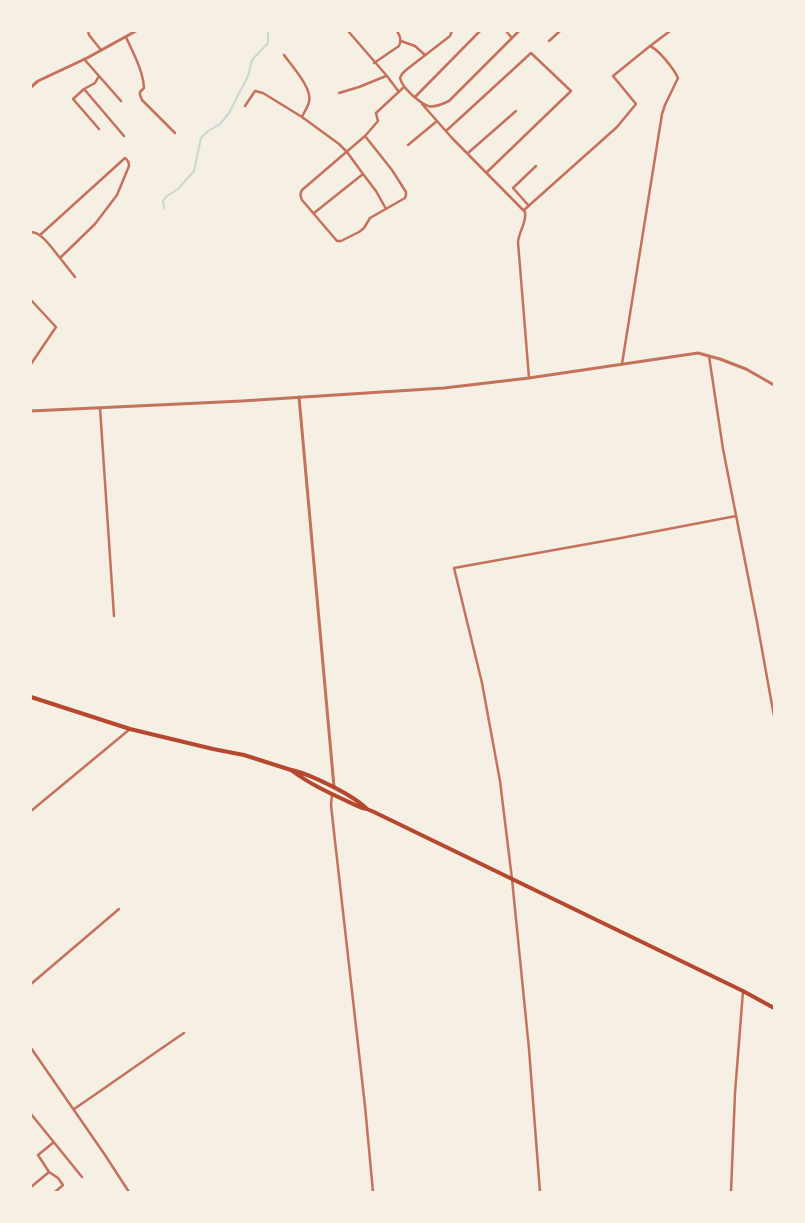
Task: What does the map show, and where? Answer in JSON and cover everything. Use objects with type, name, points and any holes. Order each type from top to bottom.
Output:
[{"type":"main road","points":[[31,697],[130,729],[244,755],[300,772],[334,787],[362,803],[367,809]]},
{"type":"main road","points":[[291,770],[332,794],[512,879],[743,991],[774,1008]]},
{"type":"street","points":[[88,31],[89,36],[102,50]]},
{"type":"street","points":[[31,87],[38,81],[136,31]]},
{"type":"street","points":[[348,31],[399,92]]},
{"type":"street","points":[[374,63],[397,48],[401,41],[397,31]]},
{"type":"street","points":[[452,31],[450,36],[402,74],[400,78],[404,87],[524,210],[526,216],[518,242],[529,378]]},
{"type":"street","points":[[415,97],[480,31]]},
{"type":"street","points":[[506,31],[512,38]]},
{"type":"street","points":[[422,104],[434,107],[449,101],[518,31]]},
{"type":"street","points":[[549,41],[560,31]]},
{"type":"street","points":[[524,210],[618,127],[636,104],[613,76],[670,31]]},
{"type":"street","points":[[126,37],[144,82],[144,88],[140,92],[142,100],[175,133]]},
{"type":"street","points":[[401,41],[415,46],[425,55]]},
{"type":"street","points":[[622,364],[662,114],[678,78],[676,73],[656,50],[650,46]]},
{"type":"street","points":[[446,131],[531,54],[570,91],[486,172]]},
{"type":"street","points":[[284,55],[305,84],[310,95],[302,117]]},
{"type":"street","points":[[84,59],[121,101]]},
{"type":"street","points":[[99,76],[95,83],[84,89],[73,99],[99,128]]},
{"type":"street","points":[[338,93],[363,86],[387,76]]},
{"type":"street","points":[[365,136],[392,170],[406,195],[405,198],[368,220],[361,231],[338,241],[302,200],[300,192],[365,136],[378,121],[376,113],[404,87]]},
{"type":"street","points":[[84,89],[124,136]]},
{"type":"street","points":[[245,106],[255,91],[262,93],[330,136],[347,152],[376,191],[386,209]]},
{"type":"street","points":[[468,154],[516,111]]},
{"type":"street","points":[[408,145],[437,121]]},
{"type":"street","points":[[40,235],[125,158],[127,159],[129,166],[117,195],[94,224],[60,258]]},
{"type":"street","points":[[529,206],[513,188],[536,166]]},
{"type":"street","points":[[313,213],[363,174]]},
{"type":"street","points":[[31,232],[40,235],[75,276]]},
{"type":"street","points":[[31,300],[56,327],[31,364]]},
{"type":"street","points":[[31,411],[444,388],[529,378],[698,353],[746,369],[774,385]]},
{"type":"street","points":[[709,356],[723,449],[774,716]]},
{"type":"street","points":[[299,397],[334,787]]},
{"type":"street","points":[[100,408],[114,616]]},
{"type":"street","points":[[540,1192],[529,1049],[500,781],[482,683],[454,568],[736,516]]},
{"type":"street","points":[[31,811],[130,729]]},
{"type":"street","points":[[332,794],[331,805],[373,1192]]},
{"type":"street","points":[[31,984],[119,909]]},
{"type":"street","points":[[731,1192],[735,1093],[743,991]]},
{"type":"street","points":[[74,1109],[184,1033]]},
{"type":"street","points":[[31,1048],[129,1192]]},
{"type":"street","points":[[31,1114],[82,1177]]},
{"type":"street","points":[[54,1142],[38,1155],[49,1172],[58,1178],[63,1185],[55,1192]]},
{"type":"street","points":[[31,1188],[49,1172]]},
{"type":"waterway","points":[[164,208],[163,201],[167,196],[178,189],[194,171],[201,138],[220,124],[229,113],[248,76],[252,60],[268,43],[268,31]]}]
